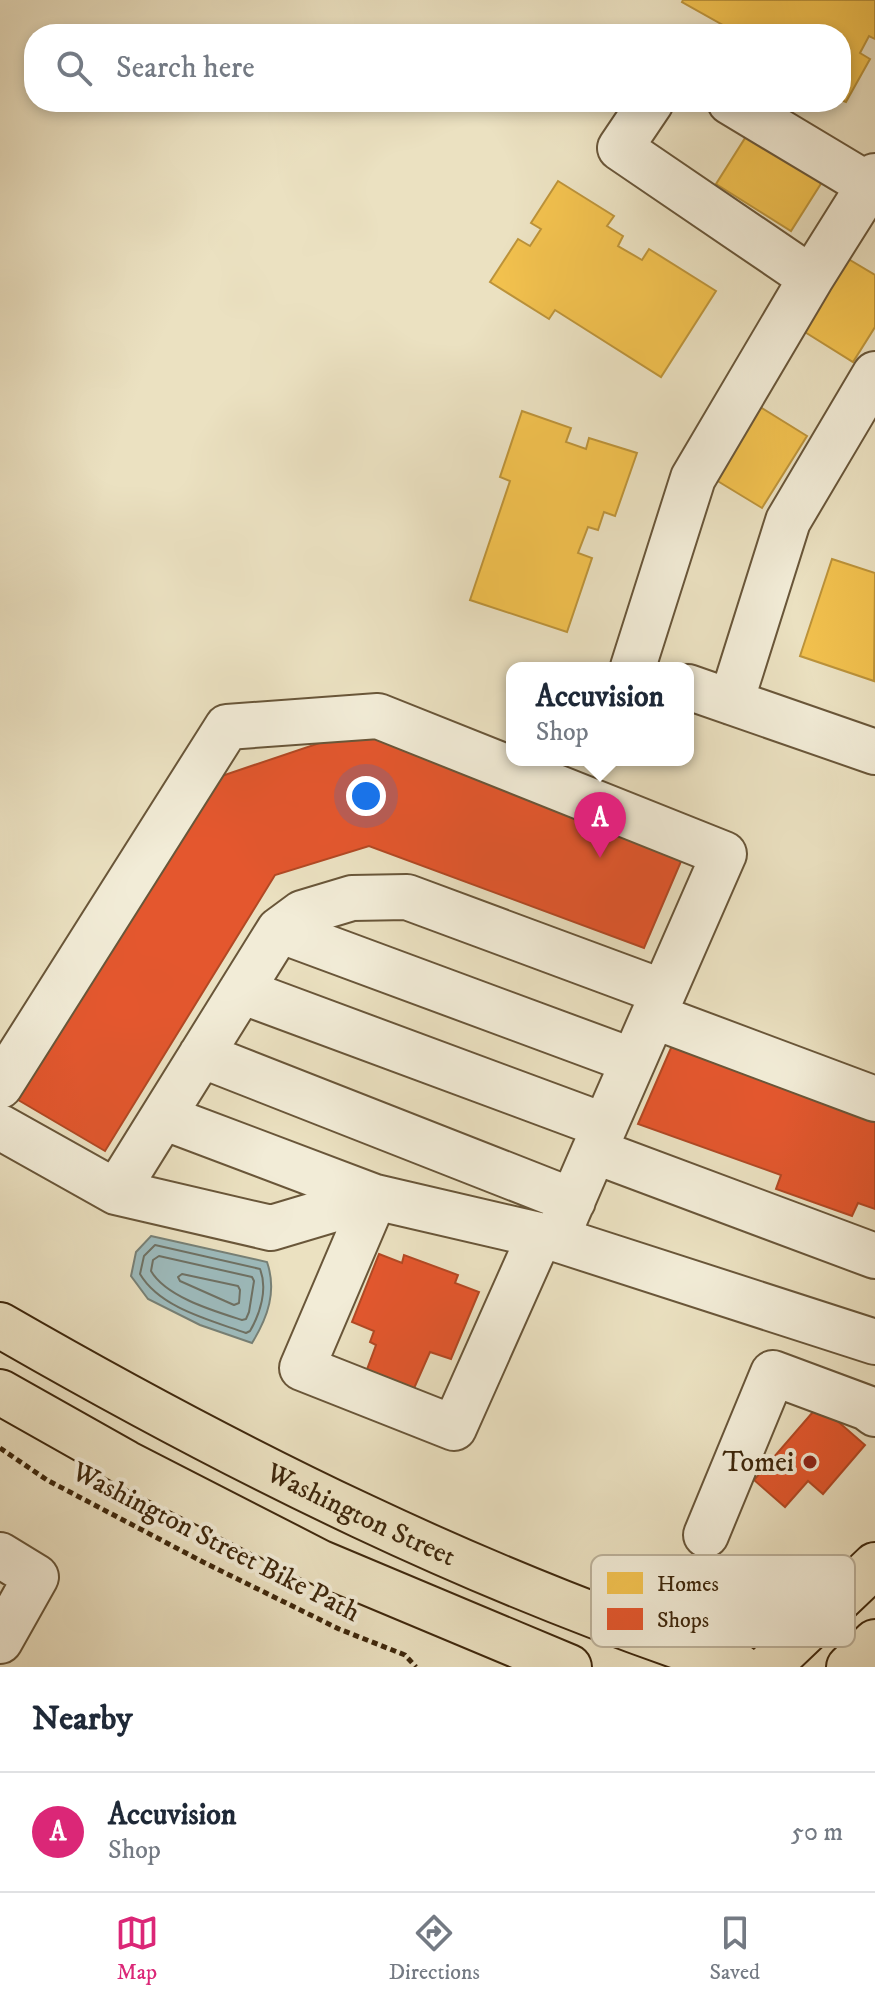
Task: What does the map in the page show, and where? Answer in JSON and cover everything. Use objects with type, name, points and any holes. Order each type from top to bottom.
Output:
[{"type":"main road","name":"Washington Street","points":[[0,1325],[134,1403],[338,1505],[533,1591],[591,1612]]},
{"type":"main road","name":"Washington Street","points":[[0,1392],[126,1463],[321,1563],[569,1667]]},
{"type":"main road","points":[[855,1584],[875,1565]]},
{"type":"main road","points":[[849,1667],[875,1642]]},
{"type":"main road","name":"Washington Street","points":[[686,1647],[740,1667]]},
{"type":"main road","points":[[768,1667],[789,1647]]},
{"type":"lane","points":[[644,112],[620,148],[811,278]]},
{"type":"lane","points":[[635,662],[693,478],[811,278],[873,183],[748,112]]},
{"type":"lane","points":[[731,702],[788,521],[875,374]]},
{"type":"lane","points":[[694,689],[875,752]]},
{"type":"lane","points":[[0,1086],[227,727],[378,716],[724,854],[600,1139],[454,1428],[302,1368],[375,1197]]},
{"type":"lane","points":[[116,1192],[279,930],[302,913],[352,898],[407,897],[875,1099]]},
{"type":"lane","points":[[279,930],[633,1061]]},
{"type":"lane","points":[[241,991],[875,1256]]},
{"type":"lane","points":[[201,1055],[556,1225],[875,1342]]},
{"type":"lane","points":[[163,1117],[375,1197],[556,1225]]},
{"type":"lane","points":[[4,1138],[116,1192],[271,1228],[375,1197]]},
{"type":"lane","points":[[706,1535],[773,1373],[867,1408],[875,1414]]},
{"type":"lane","points":[[0,1555],[36,1577],[0,1641]]},
{"type":"lane","points":[[0,1656],[10,1667]]},
{"type":"path","name":"Washington Street Bike Path","points":[[0,1448],[47,1480],[339,1629],[405,1655],[416,1667]]},
{"type":"water","points":[[151,1236],[267,1262],[271,1294],[252,1343],[200,1325],[148,1299],[131,1276],[136,1252]]},
{"type":"building: Homes","points":[[875,0],[875,39],[869,36],[860,53],[870,59],[851,93],[851,24],[721,24],[682,2]]},
{"type":"building: Homes","points":[[747,135],[822,182],[791,231],[716,184]]},
{"type":"building: Homes","points":[[558,181],[614,216],[607,226],[623,236],[618,246],[642,260],[649,249],[716,291],[661,377],[555,310],[549,319],[490,282],[518,239],[530,246],[541,229],[531,223]]},
{"type":"building: Homes","points":[[845,257],[875,275],[875,327],[853,362],[800,329]]},
{"type":"building: Homes","points":[[757,405],[807,436],[762,508],[711,477]]},
{"type":"building: Homes","points":[[522,411],[571,428],[566,442],[586,449],[589,438],[637,453],[615,516],[604,512],[598,530],[588,527],[578,553],[592,558],[567,632],[470,600],[510,481],[500,477]]},
{"type":"building: Homes","points":[[832,559],[875,573],[874,681],[800,656]]},
{"type":"building: Shops","points":[[364,728],[688,845],[644,948],[369,846],[275,875],[105,1151],[8,1094],[195,785]]},
{"type":"building: Shops","points":[[674,1041],[875,1113],[875,1209],[858,1203],[852,1216],[776,1189],[781,1175],[638,1124]]},
{"type":"building: Shops","points":[[379,1254],[402,1263],[404,1255],[458,1275],[455,1283],[479,1292],[451,1359],[430,1352],[408,1402],[362,1383],[376,1345],[370,1342],[374,1331],[352,1322]]},
{"type":"building: Shops","name":"Tomei","points":[[819,1405],[865,1445],[823,1494],[808,1481],[785,1507],[754,1480]]},
{"type":"place","name":"Accuvision","points":[[600,858]]},
{"type":"place","name":"Tomei","points":[[810,1462]]}]
